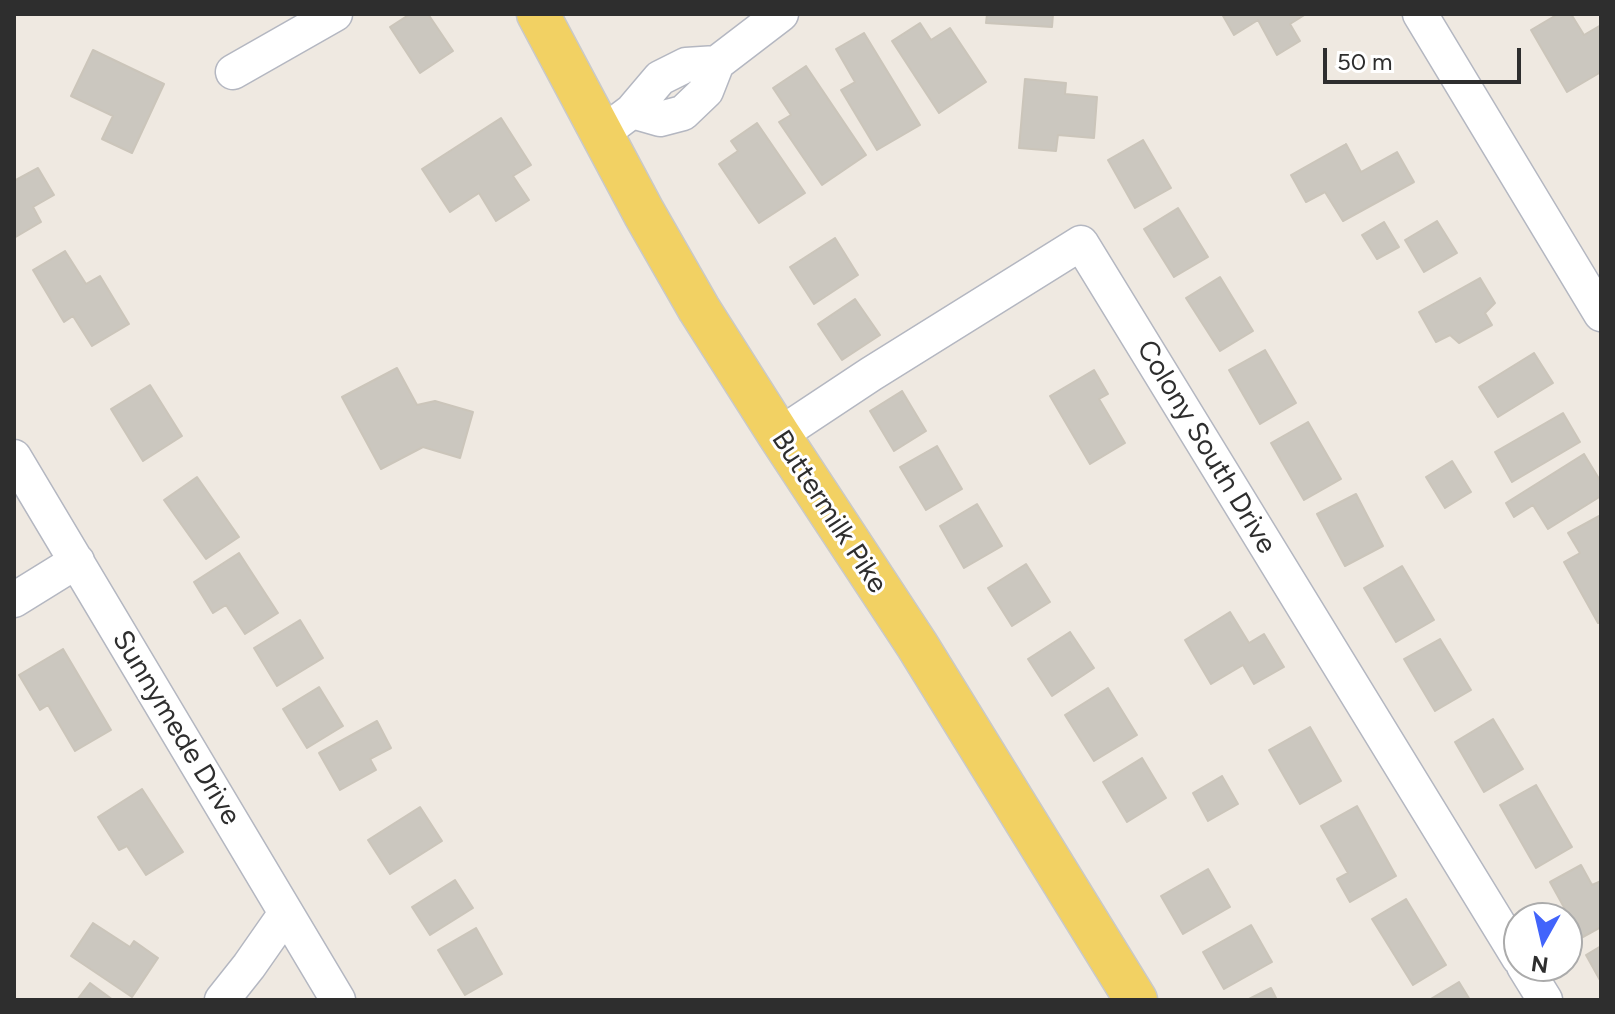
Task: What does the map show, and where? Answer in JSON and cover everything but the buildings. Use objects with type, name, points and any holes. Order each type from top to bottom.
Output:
[{"type":"main road","name":"Buttermilk Pike","points":[[538,14],[617,122],[644,213],[699,309],[917,645],[1136,1000]]},
{"type":"street","points":[[233,72],[335,14]]},
{"type":"street","points":[[617,122],[660,119],[683,113],[706,91],[717,63],[781,14]]},
{"type":"street","points":[[1420,14],[1601,314]]},
{"type":"street","name":"Colony South Drive","points":[[779,435],[1081,243],[1503,932]]},
{"type":"street","name":"Sunnymede Drive","points":[[14,457],[338,1000]]},
{"type":"street","points":[[14,600],[77,561]]},
{"type":"street","points":[[222,1000],[286,913]]},
{"type":"street","points":[[1534,982],[1545,1000]]}]
